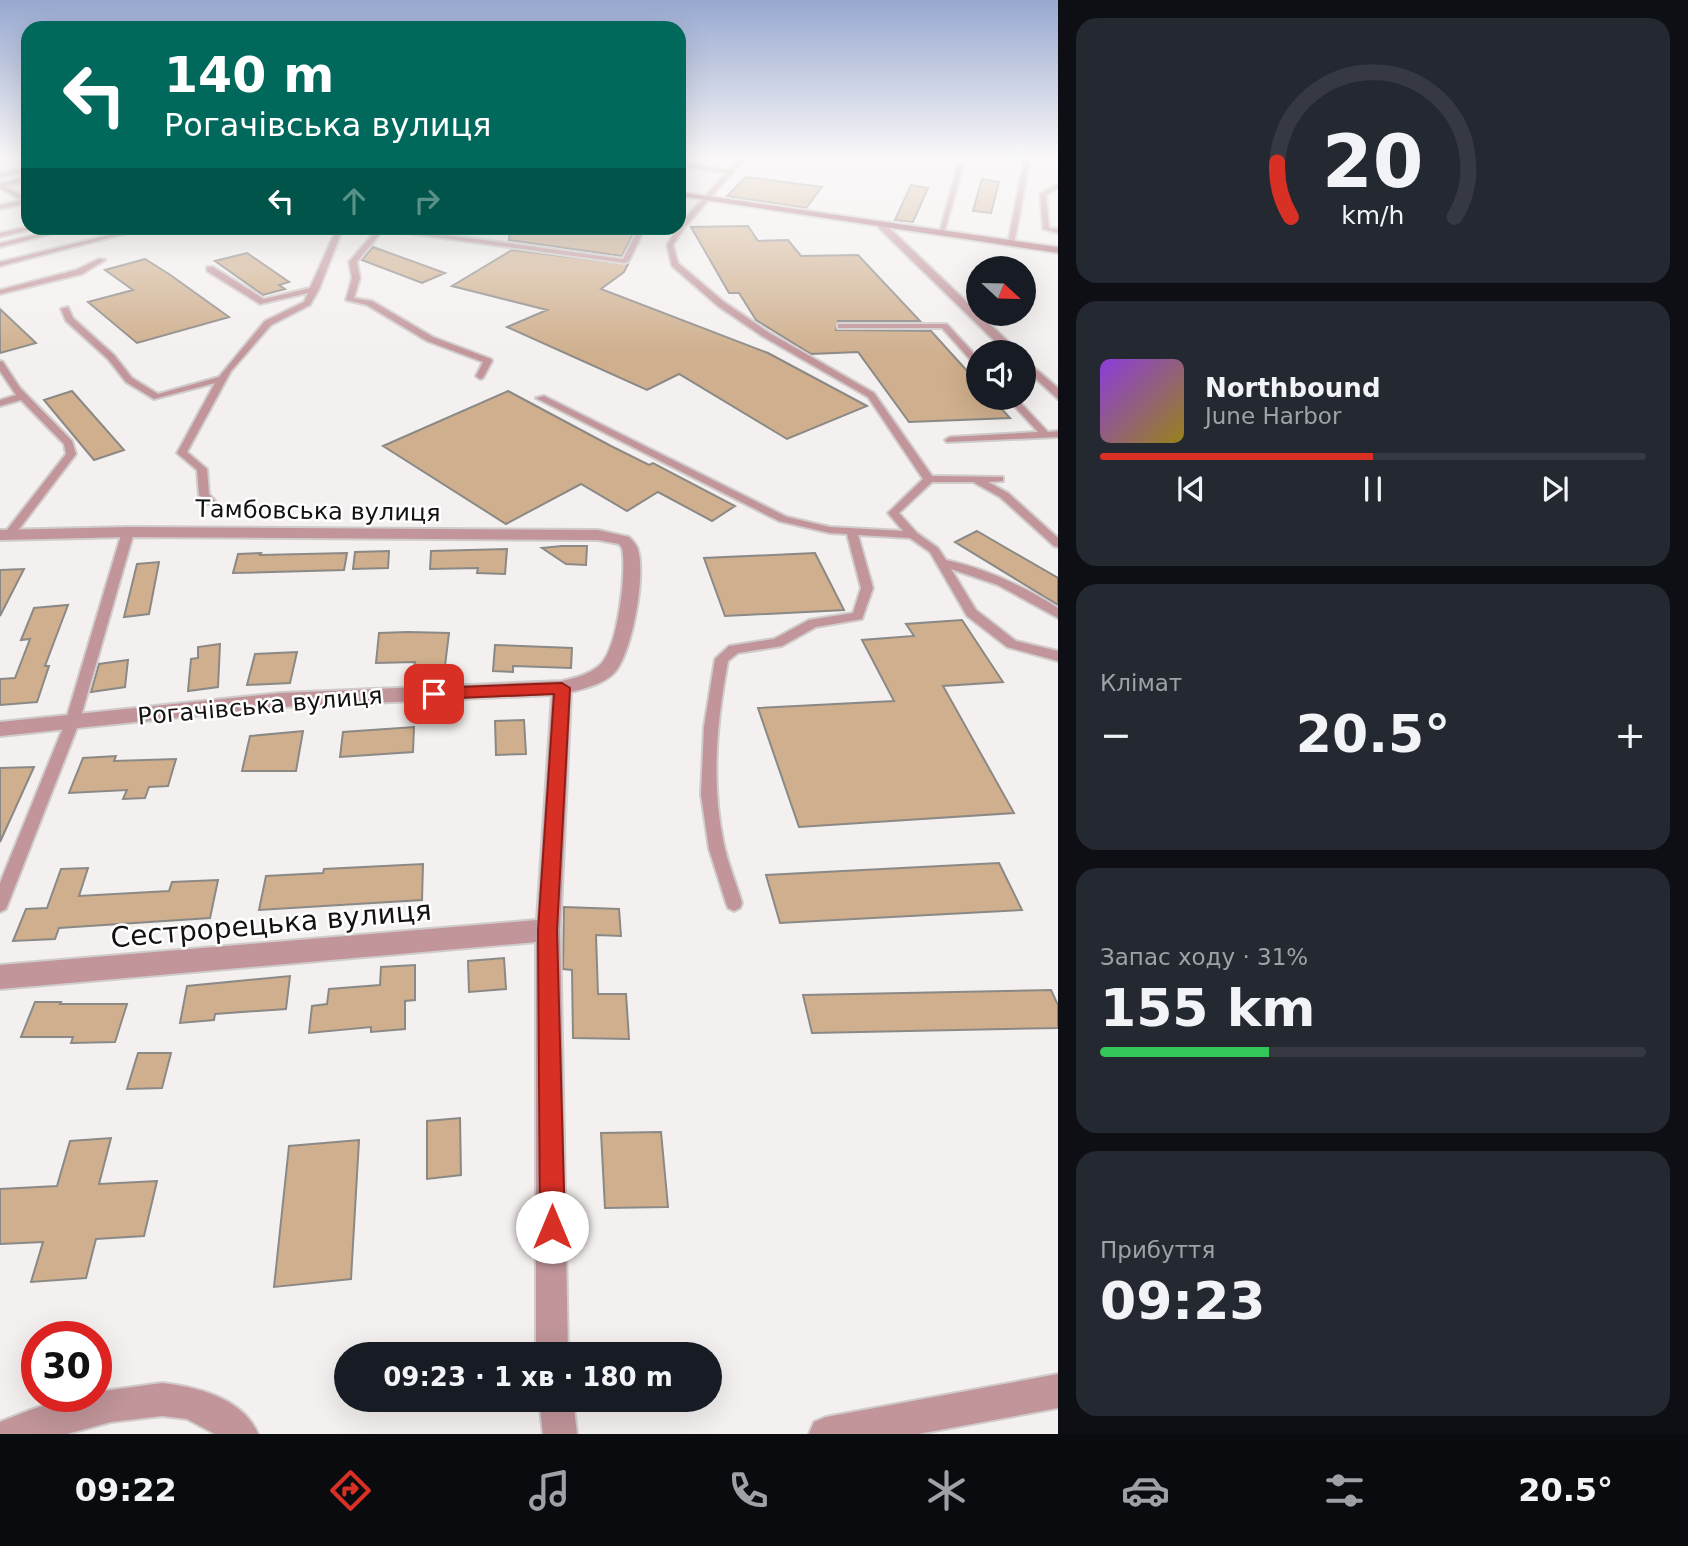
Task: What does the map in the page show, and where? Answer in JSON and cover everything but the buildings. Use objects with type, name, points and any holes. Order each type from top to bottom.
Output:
[{"type":"main road","points":[[861,222],[1058,250]]},
{"type":"street","points":[[881,225],[1001,340]]},
{"type":"street","points":[[1036,374],[1058,395]]},
{"type":"street","name":"Тамбовська вулиця","points":[[5,535],[128,532],[598,536],[624,540],[630,549]]},
{"type":"street","name":"Рогачівська вулиця","points":[[0,729],[280,700],[562,688],[604,673],[613,663],[621,636],[632,562],[630,549]]},
{"type":"street","points":[[552,1342],[548,930],[562,688]]},
{"type":"street","name":"Сестрорецька вулиця","points":[[0,977],[548,930]]},
{"type":"street","points":[[827,1434],[1058,1391]]},
{"type":"street","points":[[12,1434],[132,1401],[171,1399],[211,1411],[241,1434]]},
{"type":"street","points":[[557,1412],[560,1434]]},
{"type":"lane","points":[[941,233],[944,222]]},
{"type":"lane","points":[[1011,243],[1015,222]]},
{"type":"lane","points":[[1045,222],[1046,229],[1058,230]]},
{"type":"lane","points":[[0,236],[21,231]]},
{"type":"lane","points":[[0,245],[45,235]]},
{"type":"lane","points":[[0,264],[115,235]]},
{"type":"lane","points":[[211,502],[204,495],[201,469],[182,453],[221,379],[268,323],[307,303],[337,235]]},
{"type":"lane","points":[[376,235],[353,262],[356,278],[350,300],[369,303],[430,340],[488,361],[480,376]]},
{"type":"lane","points":[[434,235],[625,261],[638,235]]},
{"type":"lane","points":[[677,235],[670,245],[674,264],[721,304],[871,396],[929,479]]},
{"type":"lane","points":[[81,237],[90,241]]},
{"type":"lane","points":[[0,292],[79,272],[101,260]]},
{"type":"lane","points":[[209,269],[263,302],[315,289]]},
{"type":"lane","points":[[65,309],[69,319],[111,357],[129,380],[157,397],[221,379]]},
{"type":"lane","points":[[841,326],[944,326],[966,350]]},
{"type":"lane","points":[[0,364],[23,396],[69,443],[71,454],[5,535]]},
{"type":"lane","points":[[0,403],[23,396]]},
{"type":"lane","points":[[541,398],[783,519],[830,530],[913,535]]},
{"type":"lane","points":[[1022,410],[1045,434]]},
{"type":"lane","points":[[950,440],[1058,434]]},
{"type":"lane","points":[[999,479],[929,479],[893,513],[913,535],[934,550],[971,613],[1012,644],[1058,656]]},
{"type":"lane","points":[[976,479],[1004,495],[1058,544]]},
{"type":"lane","points":[[734,903],[715,842],[707,783],[710,722],[722,659],[734,649],[777,643],[813,623],[858,616],[867,588],[852,531]]},
{"type":"lane","points":[[0,904],[72,723],[128,532]]},
{"type":"lane","points":[[942,563],[978,569],[1017,587],[1058,614]]},
{"type":"route","points":[[434,694],[562,688],[548,930],[552,1227]]}]
